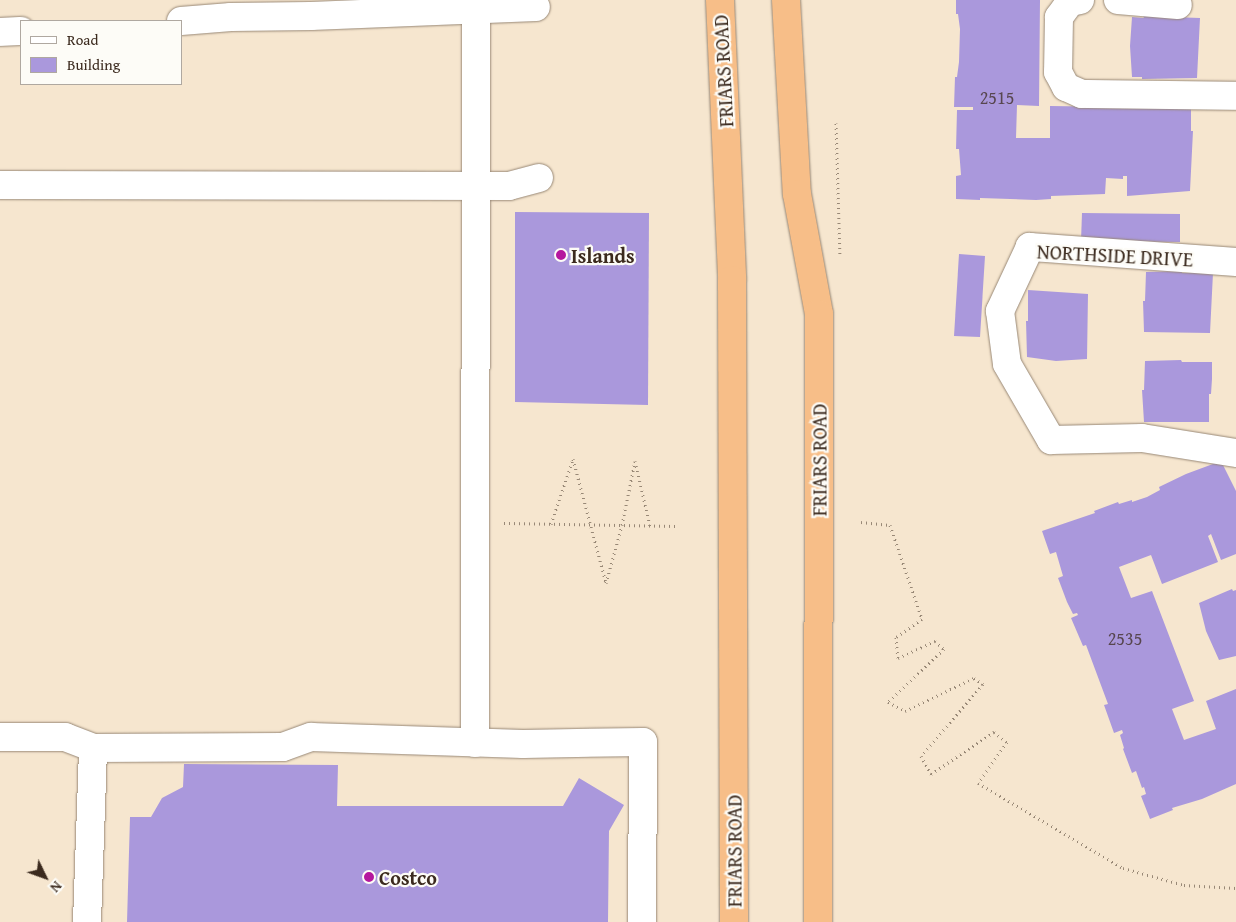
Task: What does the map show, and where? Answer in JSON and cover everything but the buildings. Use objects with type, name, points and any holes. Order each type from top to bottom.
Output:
[{"type":"highway","name":"FRIARS ROAD","points":[[720,0],[732,280],[734,922]]},
{"type":"highway","name":"FRIARS ROAD","points":[[786,0],[797,194],[819,314],[818,922]]},
{"type":"street","points":[[1080,0],[1070,2],[1059,17],[1058,72],[1066,87],[1082,94],[1236,96]]},
{"type":"street","points":[[1118,0],[1178,5]]},
{"type":"street","points":[[188,14],[256,8],[476,9],[536,7]]},
{"type":"street","points":[[475,743],[476,9]]},
{"type":"street","points":[[0,32],[20,31]]},
{"type":"street","points":[[0,185],[509,186],[539,178]]},
{"type":"street","name":"NORTHSIDE DRIVE","points":[[1236,262],[1030,247],[1000,311],[1007,364],[1051,440],[1142,438],[1236,453]]},
{"type":"street","points":[[0,736],[65,737],[94,748],[283,747],[311,737],[523,744],[643,742],[642,922]]},
{"type":"street","points":[[87,922],[94,748]]},
{"type":"path","points":[[836,124],[840,260]]},
{"type":"path","points":[[551,524],[573,459],[606,583],[622,525],[634,461],[650,526]]},
{"type":"path","points":[[476,522],[676,526]]},
{"type":"path","points":[[861,522],[890,525],[922,619],[896,638],[898,658],[935,641],[944,649],[888,702],[905,712],[974,678],[983,684],[921,756],[930,774],[994,732],[1007,742],[978,783],[1123,868],[1184,885],[1236,888]]},
{"type":"place","name":"Islands","points":[[561,255]]},
{"type":"place","name":"Costco","points":[[369,877]]}]
